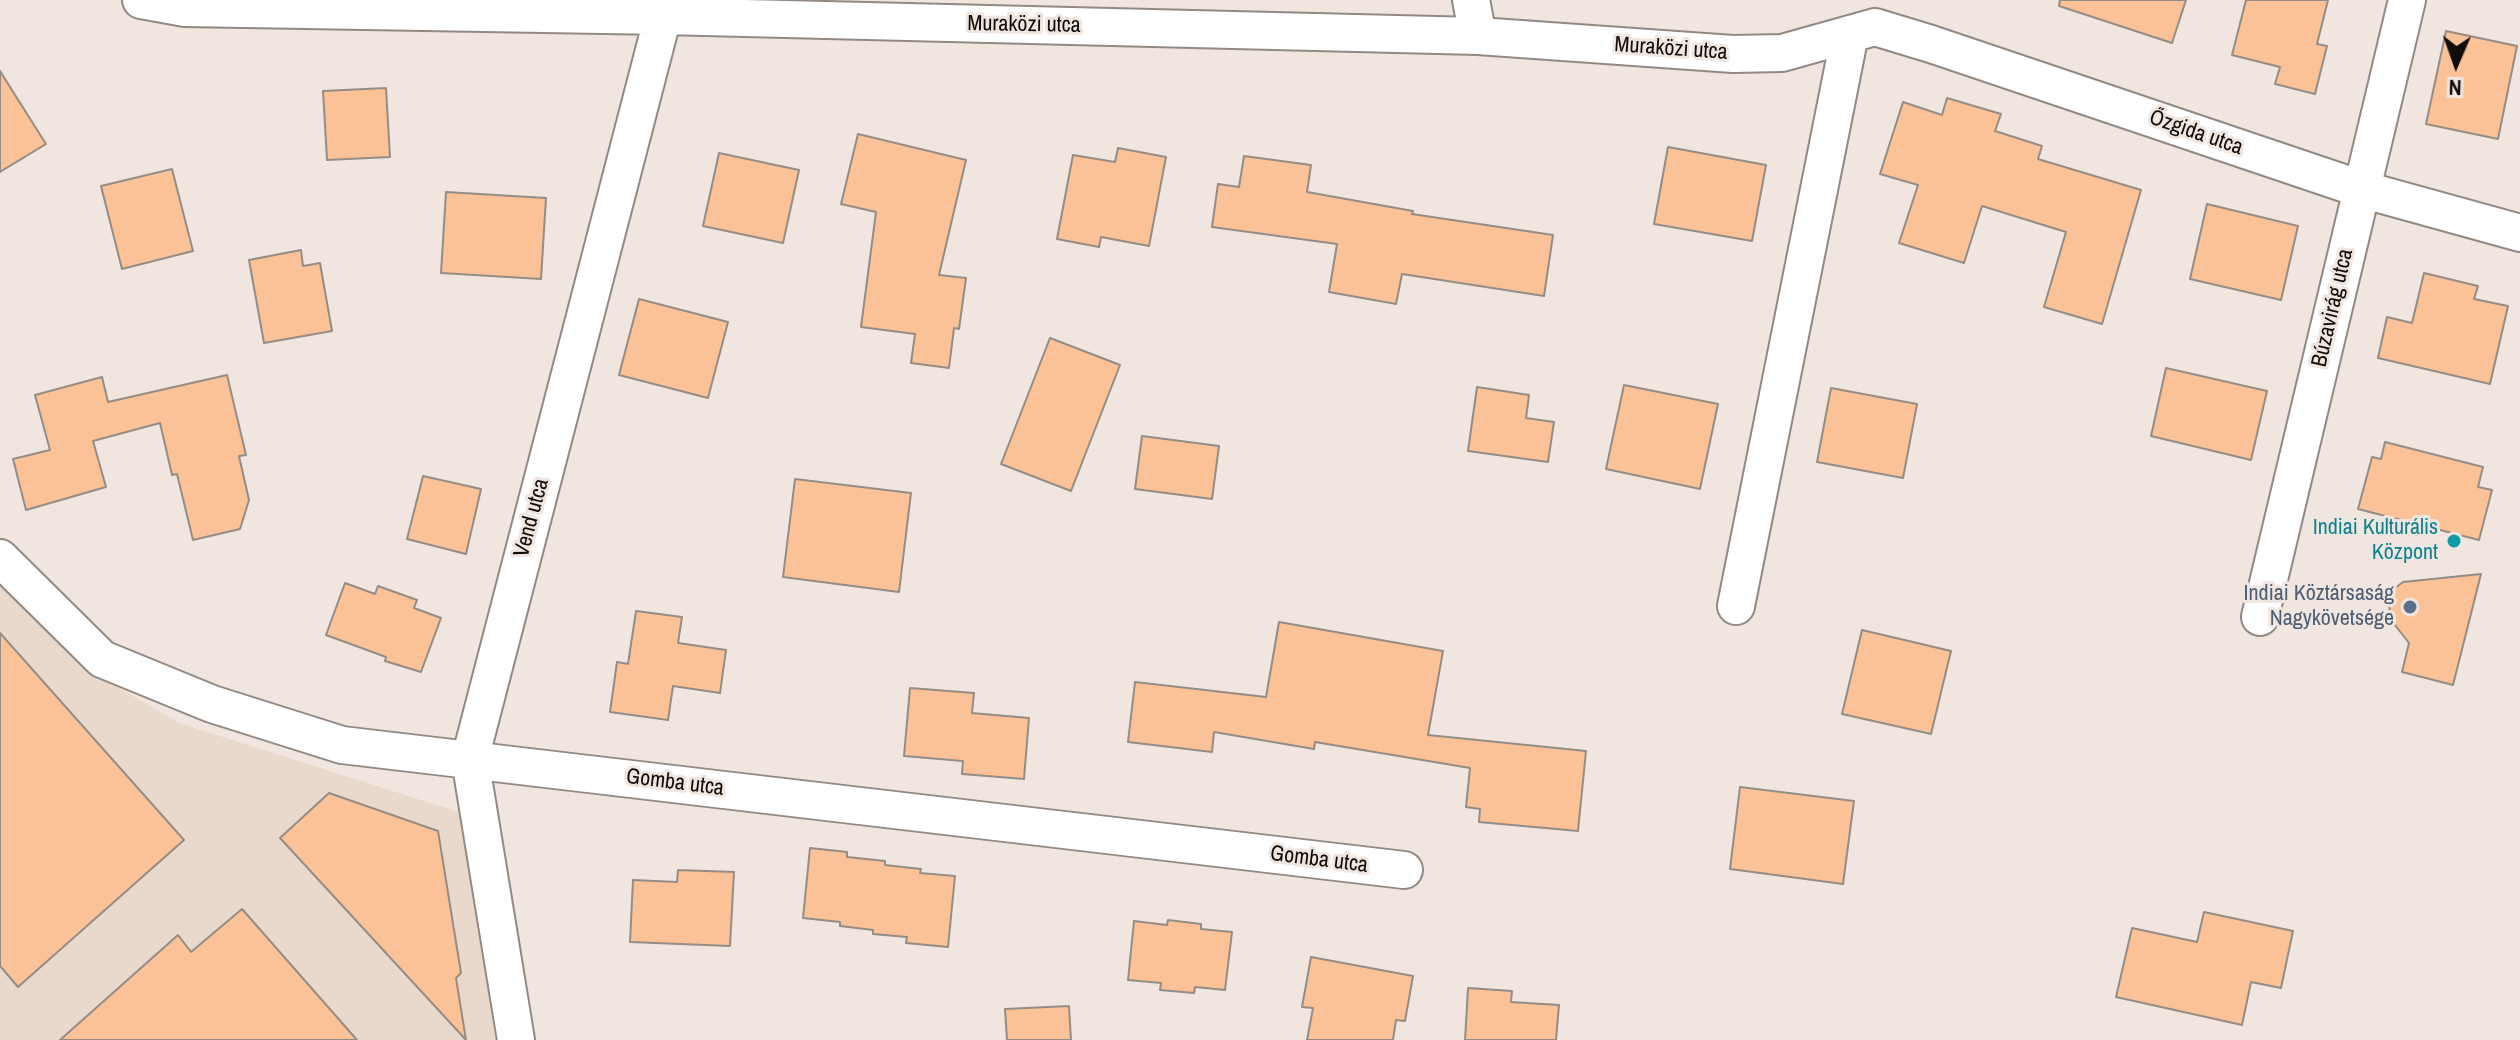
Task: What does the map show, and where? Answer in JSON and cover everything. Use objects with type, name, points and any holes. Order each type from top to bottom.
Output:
[{"type":"street","name":"Muraközi utca","points":[[141,0],[185,8],[663,8],[1478,36],[1733,54],[1782,53],[1869,20]]},
{"type":"street","points":[[1471,0],[1478,36]]},
{"type":"street","name":"Búzavirág utca","points":[[2260,617],[2407,0]]},
{"type":"street","name":"Vend utca","points":[[516,1040],[470,759],[663,8]]},
{"type":"street","points":[[1736,606],[1869,20]]},
{"type":"street","name":"Őzgida utca","points":[[1869,20],[1931,44],[2361,189],[2520,233]]},
{"type":"street","name":"Gomba utca","points":[[0,558],[102,659],[212,704],[342,745],[1404,870]]},
{"type":"shaded area","points":[[0,582],[106,680],[179,723],[462,813],[495,1040],[0,1040]]},
{"type":"building","points":[[2060,0],[2186,0],[2172,43],[2059,6]]},
{"type":"building","points":[[2246,0],[2328,0],[2317,44],[2327,46],[2315,94],[2275,84],[2280,67],[2232,55]]},
{"type":"building","points":[[2446,31],[2517,46],[2498,139],[2426,124]]},
{"type":"building","points":[[0,71],[46,144],[0,172]]},
{"type":"building","points":[[386,88],[390,157],[327,160],[323,91]]},
{"type":"building","points":[[1947,98],[2001,114],[1995,131],[2042,146],[2038,159],[2141,190],[2102,324],[2044,307],[2066,232],[1982,206],[1964,263],[1899,243],[1918,185],[1880,174],[1903,102],[1942,115]]},
{"type":"building","points":[[858,134],[966,160],[939,275],[966,278],[959,329],[954,328],[949,368],[911,363],[915,334],[861,327],[876,212],[841,204]]},
{"type":"building","points":[[1668,147],[1766,165],[1752,241],[1654,224]]},
{"type":"building","points":[[1118,148],[1166,157],[1149,246],[1101,237],[1099,247],[1057,239],[1073,155],[1115,162]]},
{"type":"building","points":[[719,153],[799,170],[783,243],[703,226]]},
{"type":"building","points":[[1244,156],[1311,165],[1307,192],[1413,211],[1412,214],[1553,235],[1544,296],[1402,274],[1396,304],[1329,292],[1337,244],[1212,227],[1218,184],[1239,187]]},
{"type":"building","points":[[172,169],[193,251],[122,269],[101,186]]},
{"type":"building","points":[[446,192],[546,198],[541,279],[441,273]]},
{"type":"building","points":[[2207,204],[2298,226],[2281,300],[2190,279]]},
{"type":"building","points":[[301,250],[303,266],[320,263],[332,331],[264,343],[249,260]]},
{"type":"building","points":[[2424,273],[2478,286],[2474,299],[2508,306],[2490,384],[2378,358],[2387,317],[2412,323]]},
{"type":"building","points":[[639,299],[728,322],[708,398],[619,375]]},
{"type":"building","points":[[1050,338],[1120,365],[1071,491],[1001,464]]},
{"type":"building","points":[[2166,368],[2267,391],[2251,460],[2151,436]]},
{"type":"building","points":[[227,375],[246,455],[239,456],[249,500],[240,529],[193,540],[177,474],[172,475],[160,423],[93,441],[106,487],[26,510],[13,459],[50,450],[35,395],[102,377],[108,402]]},
{"type":"building","points":[[1624,385],[1718,404],[1700,489],[1606,469]]},
{"type":"building","points":[[1477,387],[1529,395],[1526,418],[1554,422],[1548,462],[1468,451]]},
{"type":"building","points":[[1831,388],[1917,404],[1903,478],[1817,462]]},
{"type":"building","points":[[1142,436],[1219,446],[1212,499],[1135,489]]},
{"type":"building","points":[[2385,442],[2483,467],[2478,487],[2492,490],[2479,540],[2358,509],[2372,457],[2381,459]]},
{"type":"building","points":[[423,476],[481,489],[466,554],[407,539]]},
{"type":"building","points":[[795,479],[911,493],[899,592],[783,577]]},
{"type":"building","points":[[2481,574],[2453,685],[2402,672],[2409,643],[2391,620],[2389,605],[2395,588],[2403,582]]},
{"type":"building","points":[[345,583],[375,594],[378,586],[417,600],[414,608],[441,618],[421,672],[385,661],[386,657],[326,635]]},
{"type":"building","points":[[636,611],[682,617],[678,643],[726,650],[720,693],[673,686],[668,720],[610,712],[617,662],[628,664]]},
{"type":"building","points":[[1279,622],[1443,651],[1428,735],[1586,751],[1578,831],[1479,822],[1480,809],[1466,807],[1470,768],[1315,742],[1314,749],[1214,732],[1212,752],[1128,742],[1135,682],[1266,697]]},
{"type":"building","points":[[1862,630],[1951,651],[1931,734],[1842,714]]},
{"type":"building","points":[[0,633],[184,840],[18,987],[0,966]]},
{"type":"building","points":[[910,688],[974,693],[972,713],[1029,718],[1024,779],[962,774],[963,761],[904,756]]},
{"type":"building","points":[[1740,787],[1854,801],[1843,884],[1730,869]]},
{"type":"building","points":[[329,793],[438,831],[461,973],[456,978],[466,1040],[280,838]]},
{"type":"building","points":[[810,848],[847,852],[847,857],[885,861],[885,865],[921,869],[920,873],[955,876],[948,947],[906,943],[907,937],[873,934],[873,930],[840,926],[840,922],[803,918]]},
{"type":"building","points":[[678,870],[734,872],[730,946],[630,942],[633,880],[677,882]]},
{"type":"building","points":[[242,909],[357,1040],[60,1040],[178,935],[191,952]]},
{"type":"building","points":[[2204,912],[2293,931],[2281,988],[2251,982],[2242,1025],[2116,997],[2132,928],[2197,942]]},
{"type":"building","points":[[1168,920],[1201,924],[1201,929],[1232,932],[1225,990],[1195,987],[1194,993],[1160,990],[1161,983],[1128,980],[1134,921],[1167,925]]},
{"type":"building","points":[[1311,957],[1413,976],[1405,1021],[1396,1020],[1393,1040],[1307,1040],[1313,1008],[1302,1007]]},
{"type":"building","points":[[1468,988],[1512,991],[1511,1002],[1559,1005],[1556,1040],[1465,1040]]},
{"type":"building","points":[[1069,1006],[1071,1040],[1007,1040],[1005,1009]]},
{"type":"place","name":"Indiai Kulturális Központ","points":[[2454,541]]},
{"type":"place","name":"Indiai Köztársaság Nagykövetsége","points":[[2410,607]]}]
